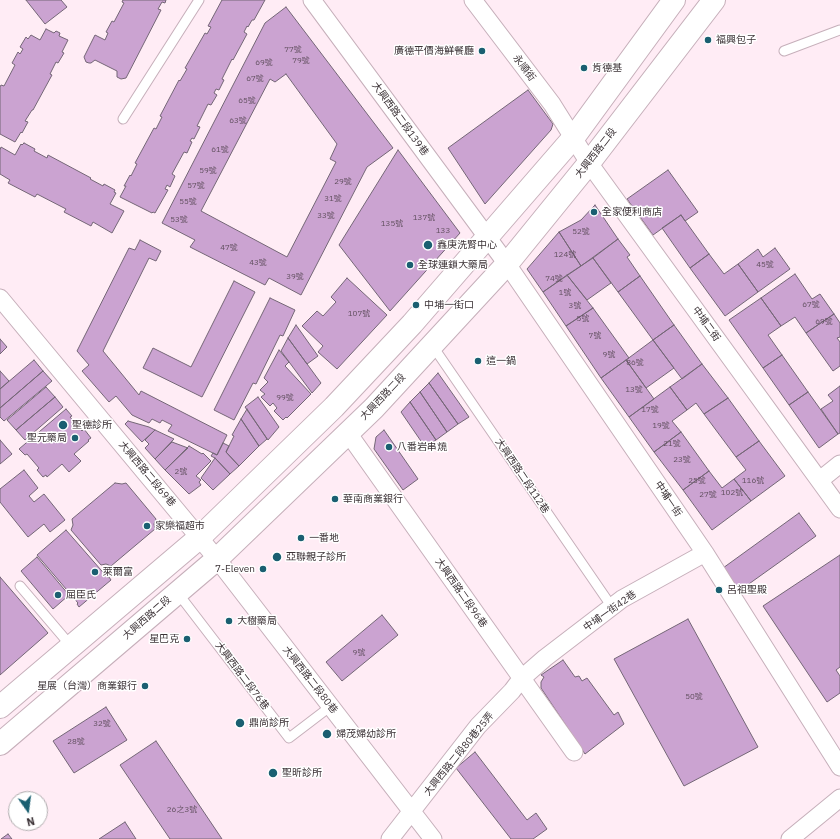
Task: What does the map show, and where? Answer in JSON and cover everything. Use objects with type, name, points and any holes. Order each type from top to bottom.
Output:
[{"type":"street","name":"大興西路二段139巷","points":[[312,0],[487,238]]},
{"type":"street","name":"永順街","points":[[473,0],[552,104],[574,137]]},
{"type":"street","points":[[0,707],[199,538],[339,402],[412,324],[574,137],[674,0]]},
{"type":"street","name":"大興西路二段","points":[[0,744],[217,558],[374,408],[507,264],[589,163],[714,0]]},
{"type":"street","name":"中埔二街","points":[[574,137],[589,163],[840,509]]},
{"type":"street","name":"中埔一街","points":[[487,238],[507,264],[705,553],[840,767]]},
{"type":"street","name":"大興西路二段69巷","points":[[0,298],[217,558]]},
{"type":"street","name":"大興西路二段96巷","points":[[348,433],[574,752]]},
{"type":"street","points":[[820,480],[840,464]]},
{"type":"street","name":"中埔一街42巷","points":[[521,679],[622,599],[705,553]]},
{"type":"street","name":"大興西路二段80巷","points":[[217,558],[433,839]]},
{"type":"street","name":"大興西路二段80巷25弄","points":[[390,839],[478,726],[512,691],[521,679]]},
{"type":"street","points":[[790,839],[840,798]]},
{"type":"lane","points":[[123,119],[199,0]]},
{"type":"lane","points":[[784,51],[840,30]]},
{"type":"lane","name":"大興西路二段112巷","points":[[432,345],[612,607]]},
{"type":"lane","points":[[20,586],[71,646]]},
{"type":"lane","name":"大興西路二段76巷","points":[[177,592],[289,738],[331,706]]},
{"type":"building","points":[[26,0],[61,0],[67,7],[45,24]]},
{"type":"building","points":[[123,0],[166,0],[165,3],[162,2],[158,9],[161,10],[126,78],[121,79],[117,77],[117,71],[95,60],[91,63],[86,62],[84,57],[95,35],[105,40],[108,33],[106,32],[112,21],[114,22],[124,3],[122,2]]},
{"type":"building","points":[[222,0],[265,0],[254,20],[252,20],[248,27],[247,26],[244,32],[247,34],[222,79],[224,80],[219,90],[216,89],[214,93],[217,95],[211,105],[208,104],[197,126],[200,127],[194,139],[192,138],[190,141],[192,142],[187,153],[184,152],[172,174],[175,176],[170,187],[167,185],[165,189],[168,190],[155,213],[152,213],[120,197],[126,186],[124,186],[137,164],[135,163],[154,128],[156,129],[162,117],[160,116],[179,80],[180,81],[187,69],[185,68],[205,33],[207,34],[211,27],[208,26]]},
{"type":"building","points":[[286,7],[393,148],[367,167],[301,295],[269,278],[265,285],[190,247],[195,240],[162,223],[265,23]],"holes":[[[286,74],[337,144],[330,159],[336,162],[287,257],[201,211],[270,79],[275,82]]]},
{"type":"building","points":[[46,29],[54,33],[56,31],[60,33],[59,36],[68,40],[62,52],[64,53],[58,63],[56,62],[50,74],[52,75],[33,110],[25,121],[28,122],[15,142],[0,134],[0,87],[1,85],[4,86],[15,65],[12,63],[18,52],[20,54],[23,49],[20,47],[26,37],[28,39],[31,35],[40,40]]},
{"type":"building","points":[[528,90],[553,124],[551,130],[485,204],[448,148]]},
{"type":"building","points":[[24,143],[35,149],[34,151],[47,158],[48,155],[103,186],[104,184],[115,190],[114,192],[116,193],[110,204],[124,211],[112,233],[93,222],[91,226],[64,212],[66,209],[37,194],[35,197],[8,183],[10,180],[0,174],[1,147],[15,155],[21,144],[22,145]]},
{"type":"building","points":[[398,150],[460,233],[390,311],[339,245]]},
{"type":"building","points":[[668,170],[698,212],[685,221],[681,215],[653,235],[627,199]]},
{"type":"building","points":[[595,205],[618,239],[581,266],[559,232],[581,220]]},
{"type":"building","points":[[681,215],[709,254],[690,268],[662,228]]},
{"type":"building","points":[[559,232],[581,266],[543,292],[527,269]]},
{"type":"building","points":[[618,239],[630,255],[627,257],[640,276],[618,292],[593,258]]},
{"type":"building","points":[[140,240],[161,251],[156,261],[149,258],[103,351],[139,395],[141,391],[227,435],[217,455],[168,431],[172,425],[162,420],[160,423],[152,419],[149,423],[132,415],[116,396],[109,402],[82,371],[89,365],[77,351],[129,248],[135,250]]},
{"type":"building","points":[[775,248],[790,269],[758,292],[738,264],[758,249],[763,257]]},
{"type":"building","points":[[709,254],[724,274],[738,264],[758,292],[725,316],[690,268]]},
{"type":"building","points":[[593,258],[611,283],[587,300],[567,275]]},
{"type":"building","points":[[795,274],[812,299],[820,294],[834,314],[806,333],[795,317],[781,326],[761,298]]},
{"type":"building","points":[[567,275],[593,308],[566,326],[543,292]]},
{"type":"building","points":[[640,276],[674,325],[653,340],[618,292]]},
{"type":"building","points":[[347,278],[387,315],[337,369],[318,352],[323,346],[302,326],[317,311],[323,316],[336,302],[331,297]]},
{"type":"building","points":[[234,281],[255,292],[202,397],[143,368],[153,348],[191,367]]},
{"type":"building","points":[[270,298],[295,310],[283,336],[280,335],[256,384],[253,383],[234,420],[214,410]]},
{"type":"building","points":[[761,298],[781,326],[768,335],[782,355],[763,368],[729,320]]},
{"type":"building","points":[[593,308],[629,358],[601,378],[566,326]]},
{"type":"building","points":[[834,314],[840,323],[840,337],[837,338],[840,342],[840,366],[833,371],[806,333]]},
{"type":"building","points":[[296,325],[318,356],[307,364],[288,338]]},
{"type":"building","points":[[674,325],[702,364],[682,379],[653,340]]},
{"type":"building","points":[[288,338],[321,383],[312,393],[281,351]]},
{"type":"building","points":[[0,339],[7,347],[0,354]]},
{"type":"building","points":[[653,340],[674,368],[646,388],[626,360]]},
{"type":"building","points":[[279,350],[289,362],[285,366],[311,394],[287,418],[286,417],[283,420],[274,411],[277,408],[273,403],[270,406],[261,397],[265,394],[260,390],[268,382],[264,378]]},
{"type":"building","points":[[782,355],[808,392],[789,405],[763,368]]},
{"type":"building","points":[[34,360],[43,371],[0,408],[0,389]]},
{"type":"building","points":[[626,360],[654,399],[629,417],[601,378]]},
{"type":"building","points":[[702,364],[728,398],[704,414],[696,403],[687,410],[670,387]]},
{"type":"building","points":[[0,371],[9,381],[0,389]]},
{"type":"building","points":[[43,371],[52,381],[4,421],[0,417],[0,408]]},
{"type":"building","points":[[438,373],[469,417],[458,424],[429,383]]},
{"type":"building","points":[[429,383],[458,424],[447,432],[420,392]]},
{"type":"building","points":[[840,386],[840,433],[838,434],[821,409],[833,401],[828,395]]},
{"type":"building","points":[[46,387],[55,397],[16,430],[7,420]]},
{"type":"building","points":[[670,387],[687,410],[672,421],[681,432],[654,452],[629,417]]},
{"type":"building","points":[[420,392],[447,432],[436,440],[410,402]]},
{"type":"building","points":[[808,392],[838,434],[819,448],[789,405]]},
{"type":"building","points":[[55,397],[63,407],[25,440],[16,430]]},
{"type":"building","points":[[258,397],[279,427],[268,440],[245,407]]},
{"type":"building","points":[[728,398],[759,441],[736,457],[704,414]]},
{"type":"building","points":[[410,402],[436,440],[425,447],[401,412]]},
{"type":"building","points":[[66,409],[72,416],[70,417],[82,431],[84,429],[91,438],[74,454],[81,461],[69,472],[62,464],[47,477],[46,475],[43,477],[37,470],[39,468],[27,454],[25,455],[19,449]]},
{"type":"building","points":[[247,409],[267,439],[259,446],[241,419]]},
{"type":"building","points":[[241,419],[259,446],[239,466],[226,452],[234,436],[232,435]]},
{"type":"building","points":[[128,421],[155,430],[142,442],[125,424]]},
{"type":"building","points":[[155,430],[174,439],[155,459],[145,448],[149,444],[145,440]]},
{"type":"building","points":[[384,430],[418,479],[403,490],[374,449],[376,437]]},
{"type":"building","points":[[681,432],[709,471],[683,490],[654,452]]},
{"type":"building","points":[[0,440],[12,454],[0,464]]},
{"type":"building","points":[[759,441],[785,476],[751,501],[734,479],[746,470],[736,457]]},
{"type":"building","points":[[172,442],[188,448],[165,470],[155,459]]},
{"type":"building","points":[[223,443],[229,446],[226,452],[239,466],[230,474],[215,458],[211,456],[213,453],[217,455]]},
{"type":"building","points":[[189,446],[202,454],[203,453],[211,461],[196,476],[201,480],[199,482],[201,485],[189,494],[165,470]]},
{"type":"building","points":[[215,458],[230,474],[213,490],[201,478]]},
{"type":"building","points":[[24,470],[38,488],[29,496],[34,502],[44,494],[65,520],[50,532],[44,524],[28,537],[0,502],[0,489]]},
{"type":"building","points":[[709,471],[722,488],[734,479],[751,501],[712,530],[683,490]]},
{"type":"building","points":[[115,483],[126,483],[156,519],[154,524],[155,529],[111,566],[106,564],[101,565],[71,530],[73,525],[72,519]]},
{"type":"building","points":[[799,513],[816,536],[739,591],[723,568]]},
{"type":"building","points":[[66,530],[111,580],[79,607],[77,604],[78,603],[37,555]]},
{"type":"building","points":[[840,555],[840,667],[836,670],[840,676],[840,693],[827,702],[763,606]]},
{"type":"building","points":[[37,557],[69,595],[53,609],[21,571]]},
{"type":"building","points":[[0,577],[48,633],[0,675]]},
{"type":"building","points":[[382,615],[398,635],[342,681],[326,662]]},
{"type":"building","points":[[688,619],[758,747],[684,786],[614,659]]},
{"type":"building","points":[[563,660],[575,677],[579,676],[582,681],[587,678],[614,715],[618,712],[624,724],[585,754],[541,688],[541,682],[544,677],[541,675]]},
{"type":"building","points":[[106,707],[127,740],[74,773],[53,741]]},
{"type":"building","points":[[156,741],[222,839],[170,839],[120,765]]},
{"type":"building","points":[[475,752],[527,820],[536,813],[547,829],[533,839],[511,839],[456,768]]},
{"type":"building","points":[[125,822],[136,839],[99,839]]},
{"type":"building","points":[[8,834],[12,839],[1,839]]},
{"type":"place","name":"福興包子","points":[[708,40]]},
{"type":"place","name":"廣德平價海鮮餐廳","points":[[482,51]]},
{"type":"place","name":"肯德基","points":[[584,68]]},
{"type":"place","name":"全家便利商店","points":[[594,212]]},
{"type":"place","name":"鑫庚洗腎中心","points":[[428,245]]},
{"type":"place","name":"全球連鎖大藥局","points":[[410,265]]},
{"type":"place","name":"中埔一街口","points":[[416,305]]},
{"type":"place","name":"這一鍋","points":[[478,361]]},
{"type":"place","name":"聖德診所","points":[[63,425]]},
{"type":"place","name":"聖元藥局","points":[[75,438]]},
{"type":"place","name":"八番岩串燒","points":[[389,447]]},
{"type":"place","name":"華南商業銀行","points":[[335,499]]},
{"type":"place","name":"家樂福超市","points":[[147,526]]},
{"type":"place","name":"一番地","points":[[301,538]]},
{"type":"place","name":"亞聯親子診所","points":[[277,557]]},
{"type":"place","name":"7-Eleven","points":[[263,569]]},
{"type":"place","name":"萊爾富","points":[[95,572]]},
{"type":"place","name":"呂祖聖殿","points":[[719,590]]},
{"type":"place","name":"屈臣氏","points":[[58,595]]},
{"type":"place","name":"大樹藥局","points":[[229,621]]},
{"type":"place","name":"星巴克","points":[[187,639]]},
{"type":"place","name":"星展（台灣）商業銀行","points":[[145,686]]},
{"type":"place","name":"鼎尚診所","points":[[240,723]]},
{"type":"place","name":"婦茂婦幼診所","points":[[327,734]]},
{"type":"place","name":"聖昕診所","points":[[273,773]]}]
